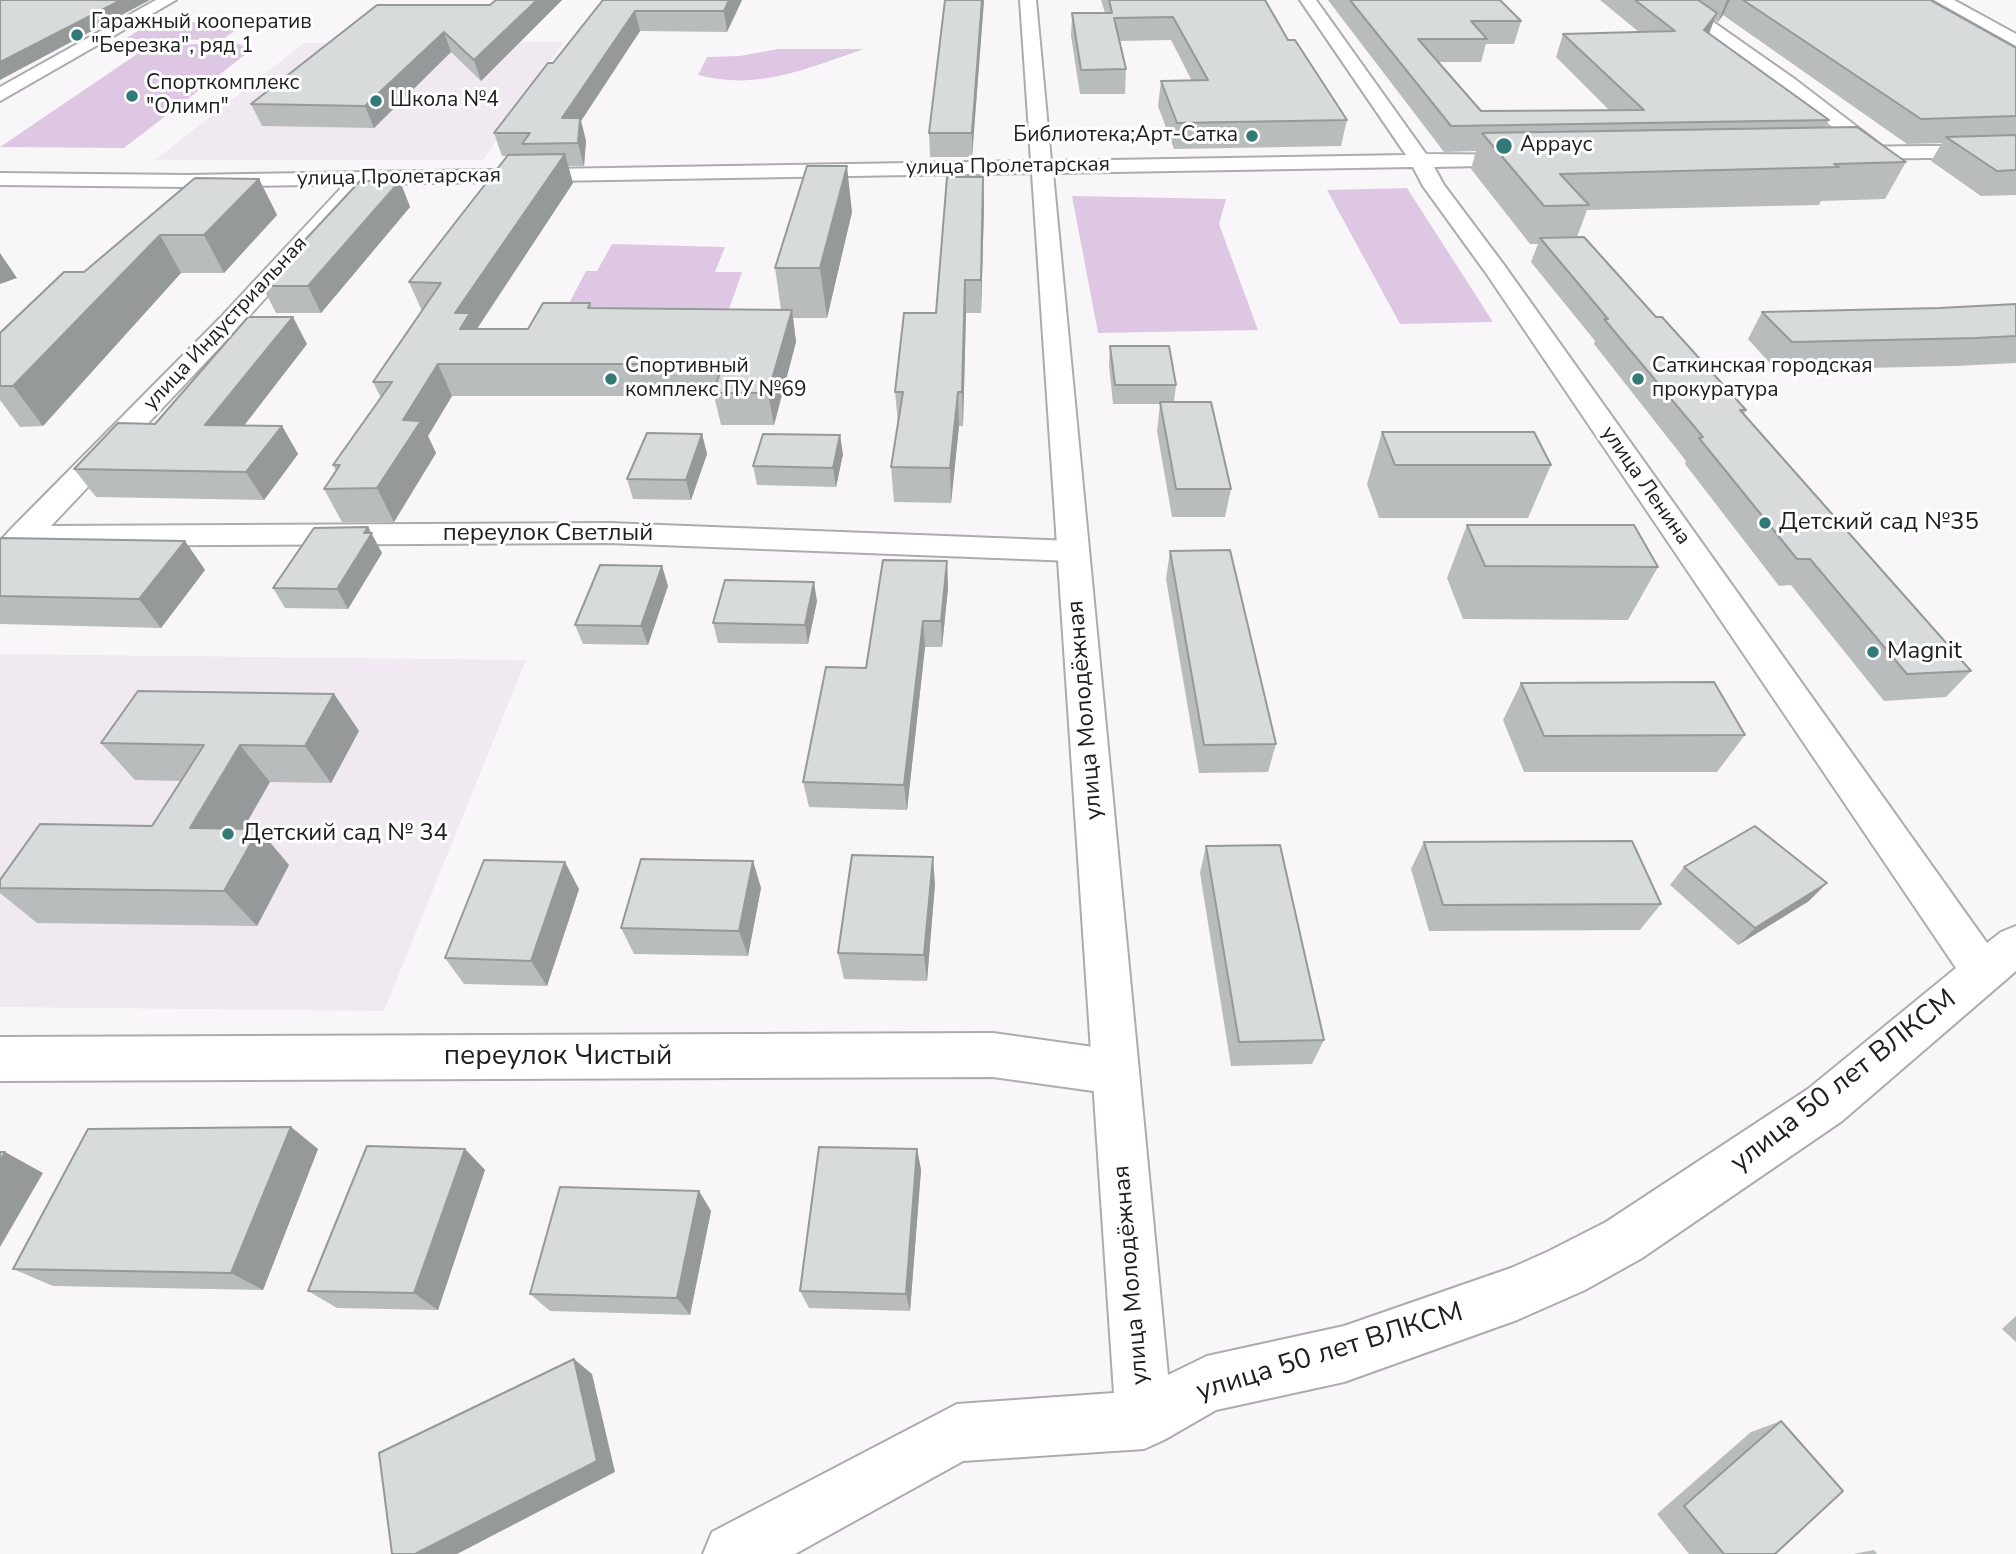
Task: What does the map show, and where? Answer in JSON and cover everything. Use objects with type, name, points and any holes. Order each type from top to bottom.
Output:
[{"type":"main road","points":[[0,95],[168,0]]},
{"type":"main road","name":"улица Молодёжная","points":[[1028,0],[1144,1420]]},
{"type":"main road","name":"улица Ленина","points":[[1308,0],[1420,160],[1434,186],[1999,958]]},
{"type":"main road","points":[[1672,0],[1790,84],[1879,153]]},
{"type":"main road","points":[[1942,0],[2016,41]]},
{"type":"main road","points":[[1814,154],[2016,150]]},
{"type":"main road","name":"улица Пролетарская","points":[[0,179],[187,181],[1541,159]]},
{"type":"main road","name":"улица Индустриальная","points":[[0,560],[229,323],[364,178]]},
{"type":"main road","name":"переулок Светлый","points":[[22,536],[609,533],[1073,551]]},
{"type":"main road","name":"улица 50 лет ВЛКСМ","points":[[734,1554],[957,1433],[1144,1420],[1207,1384],[1356,1350],[1517,1293],[1624,1240],[1718,1181],[1825,1105],[1999,958]]},
{"type":"main road","name":"переулок Чистый","points":[[0,1059],[993,1055],[1115,1072]]},
{"type":"shaded area","points":[[152,22],[247,22],[222,40],[125,39]]},
{"type":"shaded area","name":"Школа №4","points":[[564,42],[483,160],[155,160],[304,43]]},
{"type":"shaded area","name":"Спорткомплекс \"Олимп\"","points":[[181,44],[240,44],[250,51],[124,148],[0,147],[143,50]]},
{"type":"shaded area","points":[[778,49],[864,49],[803,70],[762,79],[720,79],[698,75],[707,57],[740,56]]},
{"type":"shaded area","points":[[1407,188],[1493,322],[1400,324],[1327,190]]},
{"type":"shaded area","points":[[1072,196],[1226,199],[1219,224],[1258,330],[1098,333]]},
{"type":"shaded area","points":[[612,244],[725,247],[715,272],[742,272],[728,312],[565,311],[586,271],[597,271]]},
{"type":"shaded area","name":"Детский сад № 34","points":[[0,654],[526,660],[384,1011],[0,1007]]},
{"type":"building","points":[[0,0],[121,0],[0,62]]},
{"type":"building","points":[[496,0],[537,0],[474,60],[444,32],[365,106],[251,104],[377,5],[490,5]]},
{"type":"building","points":[[603,0],[729,0],[724,11],[635,11],[562,118],[580,118],[578,143],[522,144],[530,133],[494,133],[548,63],[553,63]]},
{"type":"building","points":[[945,0],[982,0],[972,133],[929,133]]},
{"type":"building","points":[[1109,0],[1265,0],[1288,40],[1295,40],[1347,120],[1177,123],[1161,81],[1208,80],[1173,17],[1114,18],[1126,69],[1081,70],[1072,13],[1112,13]]},
{"type":"building","points":[[1350,0],[1500,0],[1521,21],[1471,21],[1487,39],[1418,39],[1481,111],[1644,110],[1563,34],[1675,31],[1635,0],[1698,0],[1717,13],[1704,30],[1829,120],[1451,126]]},
{"type":"building","points":[[1743,0],[1930,0],[2016,48],[2016,116],[1921,119]]},
{"type":"building","points":[[1857,127],[1906,162],[1834,164],[1839,167],[1560,174],[1589,205],[1544,206],[1482,133]]},
{"type":"building","points":[[2016,135],[2016,170],[1997,171],[1946,137]]},
{"type":"building","points":[[565,154],[455,313],[470,313],[460,329],[528,329],[543,303],[590,303],[588,308],[792,310],[768,393],[713,393],[723,364],[438,364],[403,420],[421,421],[377,488],[324,489],[340,465],[333,465],[392,382],[373,382],[441,283],[409,282],[508,155]]},
{"type":"building","points":[[807,166],[847,166],[820,268],[775,268]]},
{"type":"building","points":[[947,177],[983,177],[981,280],[965,280],[962,392],[958,392],[950,468],[891,467],[903,392],[895,392],[904,313],[936,313]]},
{"type":"building","points":[[195,178],[259,179],[204,235],[160,235],[13,386],[0,386],[0,333],[64,272],[84,272]]},
{"type":"building","points":[[360,181],[400,181],[308,286],[262,286]]},
{"type":"building","points":[[1584,237],[1656,317],[1662,317],[1746,410],[1740,410],[1971,671],[1907,674],[1810,559],[1797,559],[1699,438],[1703,437],[1540,238]]},
{"type":"building","points":[[2016,304],[2016,336],[1976,338],[1792,342],[1762,312],[1939,308]]},
{"type":"building","points":[[248,317],[293,317],[205,425],[282,426],[246,472],[74,469],[118,423],[155,424]]},
{"type":"building","points":[[1110,346],[1169,346],[1176,385],[1115,385]]},
{"type":"building","points":[[1160,402],[1211,402],[1231,489],[1176,489]]},
{"type":"building","points":[[1382,432],[1534,432],[1551,465],[1395,465]]},
{"type":"building","points":[[647,433],[702,434],[686,480],[627,479]]},
{"type":"building","points":[[763,434],[840,435],[833,468],[753,466]]},
{"type":"building","points":[[1467,525],[1634,525],[1658,567],[1485,566]]},
{"type":"building","points":[[368,527],[364,533],[372,533],[337,589],[273,588],[314,528]]},
{"type":"building","points":[[2,538],[185,541],[139,599],[0,596]]},
{"type":"building","points":[[1230,550],[1276,744],[1204,745],[1170,551]]},
{"type":"building","points":[[883,560],[947,561],[941,621],[923,621],[904,785],[803,782],[826,667],[866,668]]},
{"type":"building","points":[[600,565],[662,566],[641,626],[575,625]]},
{"type":"building","points":[[725,580],[814,582],[805,625],[713,623]]},
{"type":"building","points":[[1714,682],[1745,735],[1544,736],[1521,683]]},
{"type":"building","points":[[138,691],[334,694],[305,746],[240,745],[190,828],[259,829],[224,891],[0,888],[0,880],[40,824],[152,826],[204,745],[101,743]]},
{"type":"building","points":[[1755,826],[1827,883],[1755,928],[1684,867]]},
{"type":"building","points":[[1632,841],[1661,904],[1443,905],[1424,842]]},
{"type":"building","points":[[1280,845],[1324,1040],[1239,1042],[1206,846]]},
{"type":"building","points":[[852,855],[933,857],[924,955],[838,953]]},
{"type":"building","points":[[641,859],[753,861],[739,931],[621,928]]},
{"type":"building","points":[[484,860],[565,862],[531,961],[445,958]]},
{"type":"building","points":[[291,1127],[231,1273],[13,1269],[88,1129]]},
{"type":"building","points":[[367,1146],[465,1149],[414,1293],[308,1291]]},
{"type":"building","points":[[819,1147],[917,1149],[906,1294],[800,1291]]},
{"type":"building","points":[[560,1187],[699,1191],[677,1298],[530,1294]]},
{"type":"building","points":[[574,1359],[597,1461],[415,1554],[392,1554],[379,1453]]},
{"type":"building","points":[[1781,1421],[1843,1491],[1775,1554],[1724,1554],[1684,1506]]},
{"type":"place","name":"Гаражный кооператив \"Березка\", ряд 1","points":[[77,35]]},
{"type":"place","name":"Спорткомплекс \"Олимп\"","points":[[132,96]]},
{"type":"place","name":"Школа №4","points":[[376,101]]},
{"type":"place","name":"Библиотека;Арт-Сатка","points":[[1252,136]]},
{"type":"place","name":"Арраус","points":[[1504,146]]},
{"type":"place","name":"Спортивный комплекс ПУ №69","points":[[611,379]]},
{"type":"place","name":"Саткинская городская прокуратура","points":[[1638,379]]},
{"type":"place","name":"Детский сад №35","points":[[1765,523]]},
{"type":"place","name":"Magnit","points":[[1873,652]]},
{"type":"place","name":"Детский сад № 34","points":[[228,834]]}]
